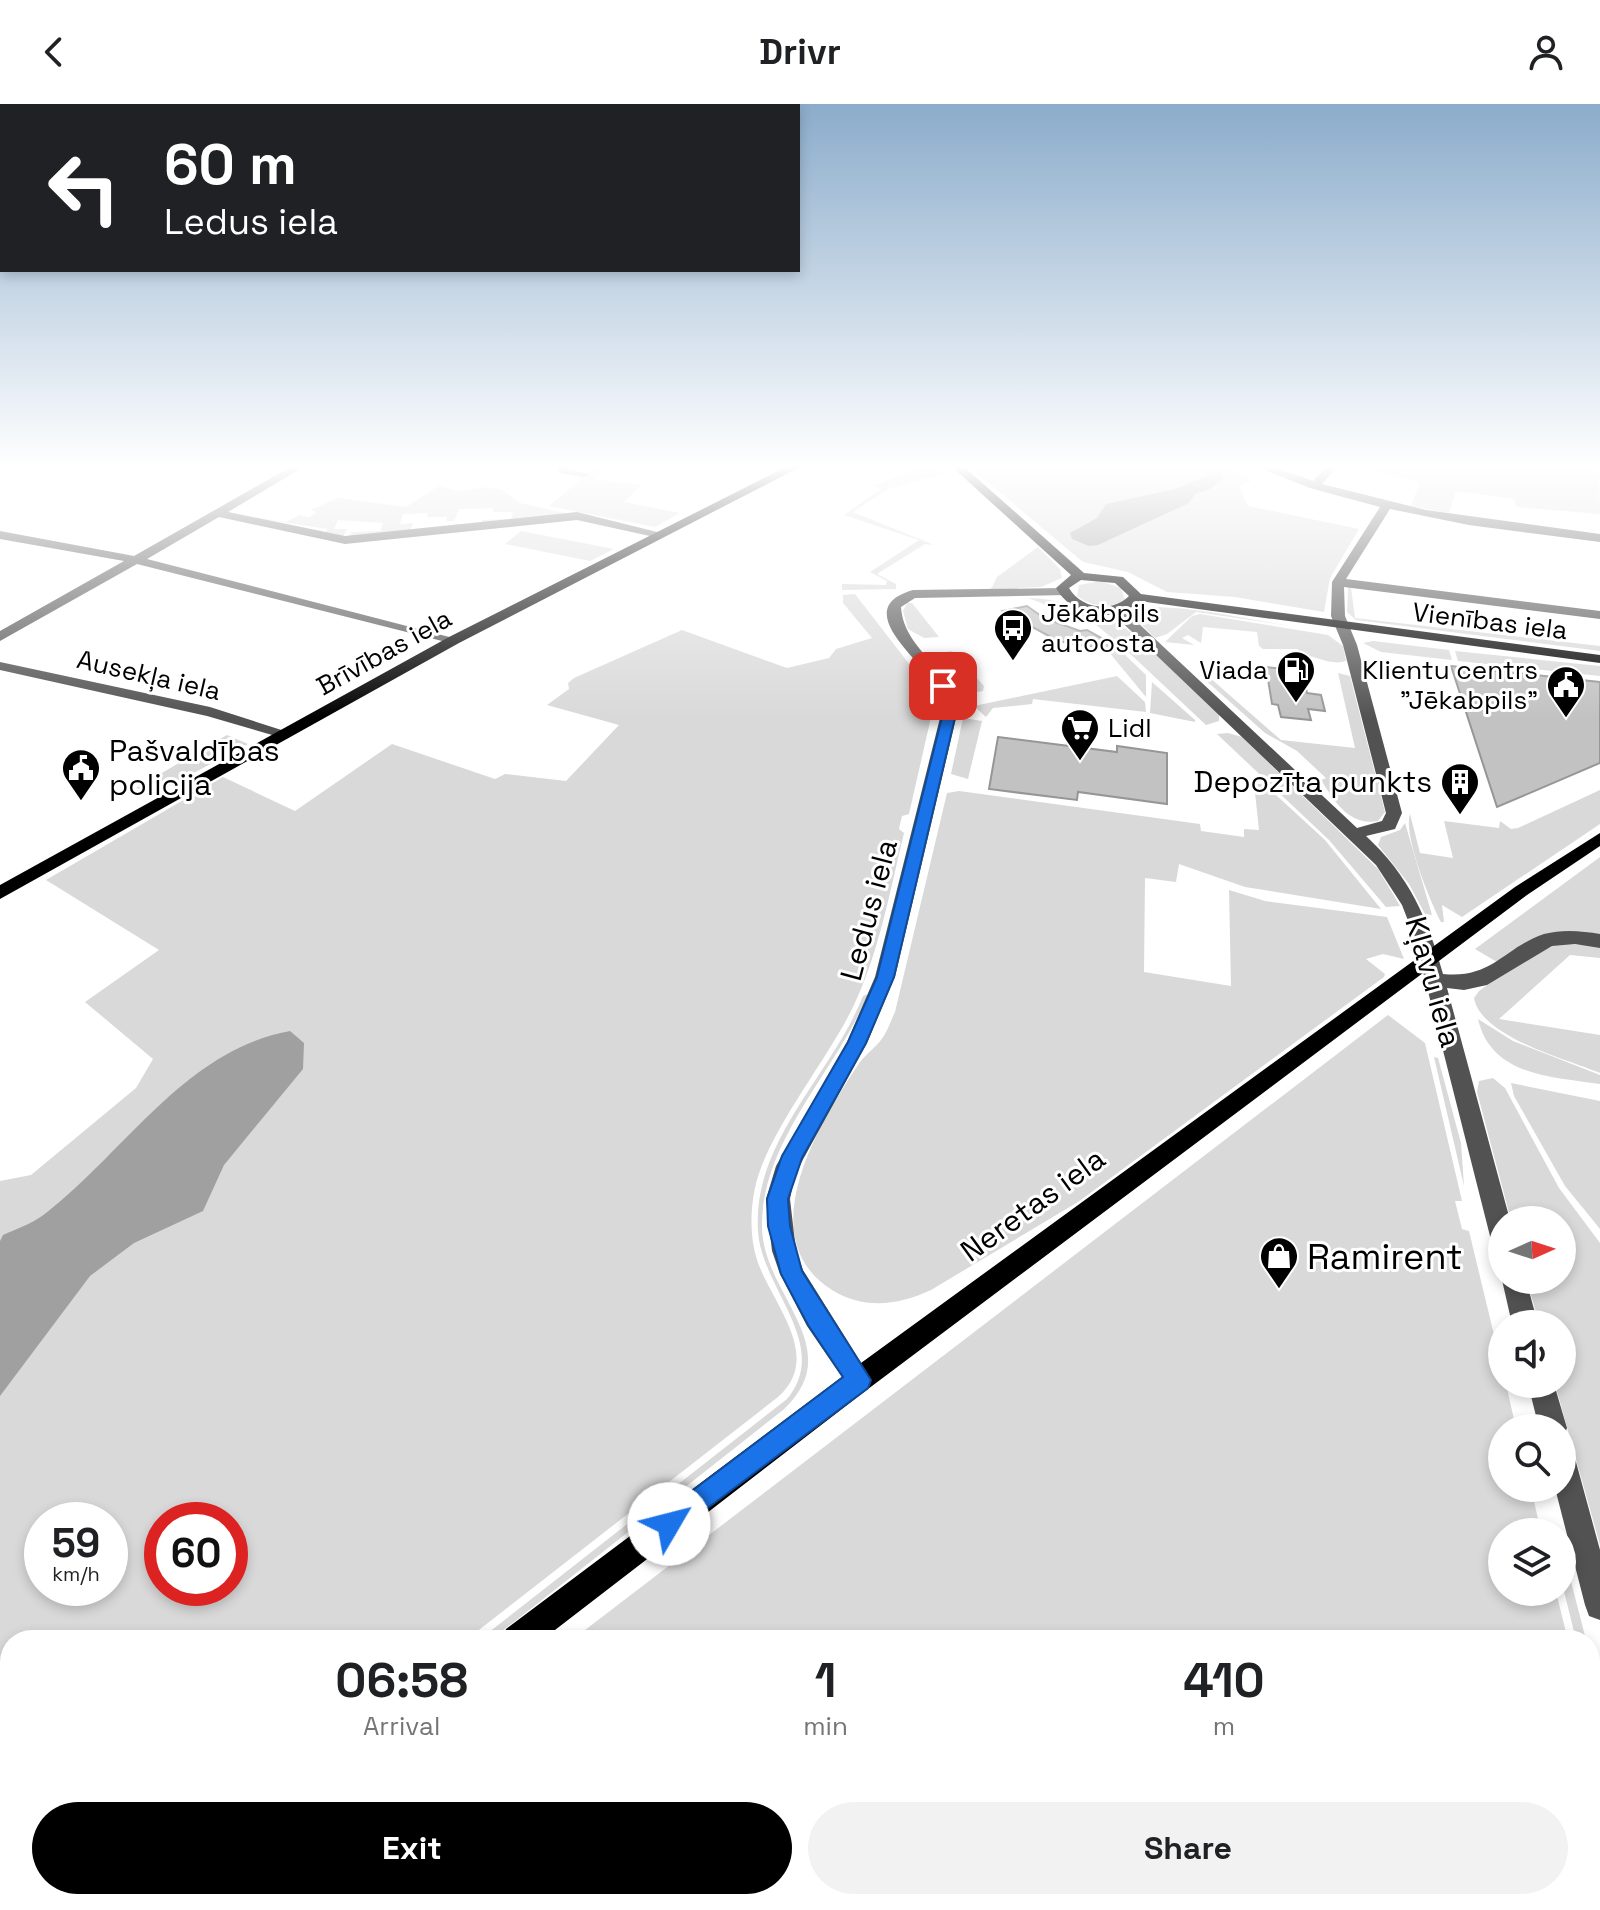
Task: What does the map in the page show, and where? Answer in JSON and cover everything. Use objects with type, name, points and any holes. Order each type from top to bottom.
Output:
[{"type":"main road","name":"Brīvības iela","points":[[0,893],[454,640],[629,549]]},
{"type":"main road","points":[[1050,549],[1080,576],[1064,584],[1063,592],[1067,599],[1088,608],[1116,610],[1126,607],[1136,597]]},
{"type":"main road","name":"Vienības iela","points":[[1080,576],[1118,580],[1128,585],[1136,597],[1600,659]]},
{"type":"main road","name":"Neretas iela","points":[[530,1630],[859,1380],[1467,932],[1600,838]]},
{"type":"street","points":[[73,549],[137,561],[454,640]]},
{"type":"street","points":[[0,637],[157,549]]},
{"type":"street","points":[[1116,610],[1355,834],[1389,825],[1394,813],[1353,657],[1341,626],[1338,582],[1359,549]]},
{"type":"street","points":[[1338,582],[1600,615]]},
{"type":"street","name":"Ledus iela","points":[[859,1380],[816,1318],[792,1274],[779,1226],[778,1199],[784,1173],[857,1043],[885,977],[951,709],[943,686],[898,631],[894,607],[899,600],[913,594],[1063,592]]},
{"type":"street","name":"Ausekļa iela","points":[[0,666],[211,712],[286,734]]},
{"type":"street","name":"Kļavu iela","points":[[1355,834],[1382,861],[1411,904],[1494,1206]]},
{"type":"street","points":[[1434,980],[1464,983],[1480,980],[1548,940],[1575,937],[1600,941]]},
{"type":"street","points":[[1573,1502],[1600,1605]]},
{"type":"shaded area","points":[[531,549],[613,549],[590,561]]},
{"type":"shaded area","points":[[905,549],[917,549],[877,574],[896,584],[896,589],[842,590],[842,584],[886,585],[887,581],[870,572]]},
{"type":"shaded area","points":[[1035,549],[1040,549],[1060,569],[1062,578],[1041,587],[991,589],[997,577]]},
{"type":"shaded area","points":[[1068,549],[1347,549],[1330,578],[1324,612],[1235,597],[1167,592],[1128,572],[1083,562]]},
{"type":"shaded area","points":[[1100,581],[1121,588],[1125,600],[1101,606],[1077,596],[1079,585]]},
{"type":"shaded area","points":[[1348,587],[1351,587],[1355,618],[1600,646],[1600,651],[1356,620],[1347,612]]},
{"type":"shaded area","points":[[855,594],[920,678],[934,704],[909,814],[902,816],[899,829],[904,833],[870,965],[842,1028],[771,1145],[755,1188],[752,1215],[757,1260],[796,1347],[796,1364],[791,1381],[778,1397],[479,1630],[0,1630],[0,1181],[31,1175],[136,1088],[153,1059],[85,1002],[159,950],[46,880],[223,777],[295,811],[392,744],[495,779],[505,774],[566,781],[619,725],[547,705],[569,689],[568,683],[574,678],[682,630],[787,668],[829,658],[836,649],[872,638],[843,603],[843,595]]},
{"type":"shaded area","points":[[1028,598],[1057,601],[1088,610],[1141,640],[1117,642],[1095,624]]},
{"type":"shaded area","points":[[907,603],[912,603],[939,637],[924,638],[908,629],[903,611]]},
{"type":"shaded area","points":[[1146,607],[1208,612],[1288,626],[1196,612],[1167,634],[1155,638],[1137,620],[1137,610]]},
{"type":"shaded area","points":[[1200,614],[1328,635],[1343,646],[1346,661],[1323,660],[1299,653],[1298,649],[1263,649],[1259,646],[1257,632],[1203,627],[1201,643],[1188,635],[1182,638],[1194,645],[1165,642],[1192,616]]},
{"type":"shaded area","points":[[1373,641],[1449,650],[1452,660],[1381,652],[1363,643]]},
{"type":"shaded area","points":[[1145,644],[1219,714],[1219,721],[1206,725],[1125,649]]},
{"type":"shaded area","points":[[952,651],[984,686],[983,691],[961,688],[935,661],[938,653]]},
{"type":"shaded area","points":[[1108,651],[1112,654],[1110,651],[1121,651],[1146,675],[1146,697]]},
{"type":"shaded area","points":[[1455,651],[1600,666],[1600,676],[1458,661]]},
{"type":"shaded area","points":[[1338,673],[1350,676],[1385,812],[1378,821],[1359,820],[1344,811],[1321,780],[1326,778],[1297,751],[1265,733],[1202,677],[1209,677],[1281,740],[1355,748]]},
{"type":"shaded area","points":[[1117,676],[1145,702],[1146,712],[1033,699],[1032,704],[993,708],[986,717],[974,706]]},
{"type":"shaded area","points":[[1152,682],[1195,720],[1195,722],[1150,713]]},
{"type":"shaded area","points":[[963,718],[982,721],[968,779],[951,774]]},
{"type":"shaded area","points":[[1217,734],[1242,737],[1378,869],[1400,906],[1386,907],[1329,840]]},
{"type":"shaded area","points":[[227,735],[248,744],[156,793],[136,788]]},
{"type":"shaded area","points":[[1254,783],[1265,785],[1325,840],[1381,909],[1245,887],[1179,864],[1176,882],[1145,878],[1144,972],[1231,986],[1229,890],[1265,901],[1387,917],[1404,959],[1383,954],[1366,959],[1385,974],[1384,977],[1078,1202],[931,1290],[894,1302],[869,1303],[856,1301],[832,1290],[807,1267],[795,1240],[794,1210],[800,1178],[827,1115],[860,1062],[883,1037],[895,1012],[947,793],[959,791],[1200,824],[1201,831],[1244,837],[1244,829],[1259,830]]},
{"type":"shaded area","points":[[1600,790],[1600,824],[1462,917],[1442,905],[1444,922],[1441,922],[1414,852],[1410,837],[1410,814],[1420,853],[1453,858],[1444,821],[1499,828],[1500,821],[1511,829],[1518,828]]},
{"type":"shaded area","points":[[1405,823],[1432,915],[1425,914],[1409,884],[1378,845],[1381,837],[1400,830]]},
{"type":"shaded area","points":[[1600,857],[1600,934],[1497,962],[1475,949]]},
{"type":"shaded area","points":[[1566,944],[1600,945],[1600,958],[1570,955],[1499,1019],[1600,1035],[1600,1073],[1508,1035],[1480,1012],[1474,998],[1479,991],[1520,962]]},
{"type":"shaded area","points":[[868,994],[787,1135],[765,1194],[762,1226],[766,1251],[806,1343],[808,1365],[801,1387],[783,1410],[514,1622],[503,1630],[492,1630],[787,1399],[799,1379],[802,1358],[798,1337],[762,1252],[758,1231],[760,1198],[780,1138],[833,1053],[863,996]]},
{"type":"shaded area","points":[[1388,1015],[1425,1043],[1462,1201],[1455,1201],[1462,1229],[1469,1231],[1488,1310],[1488,1398],[1509,1398],[1513,1414],[1488,1414],[1488,1502],[1534,1502],[1538,1518],[1488,1518],[1488,1606],[1560,1606],[1566,1630],[585,1630]]},
{"type":"shaded area","points":[[1478,1019],[1513,1041],[1600,1075],[1600,1084],[1544,1075],[1510,1063],[1485,1038]]},
{"type":"shaded area","points":[[290,1031],[304,1043],[303,1069],[224,1165],[203,1211],[134,1243],[90,1276],[0,1396],[0,1241],[3,1235],[38,1219],[72,1191],[186,1082],[218,1059],[252,1042]]},
{"type":"shaded area","points":[[1434,1057],[1438,1058],[1461,1143],[1464,1186]]},
{"type":"shaded area","points":[[1493,1078],[1505,1088],[1559,1188],[1572,1206],[1507,1206],[1477,1092],[1479,1081]]},
{"type":"shaded area","points":[[1511,1083],[1600,1101],[1600,1229],[1565,1186],[1514,1096]]},
{"type":"shaded area","points":[[1576,1211],[1600,1243],[1600,1545],[1576,1459],[1576,1414],[1563,1414],[1559,1398],[1576,1398],[1576,1310],[1535,1310],[1531,1294],[1576,1294]]},
{"type":"shaded area","points":[[1576,1601],[1583,1630],[1574,1630],[1568,1606],[1576,1606]]},
{"type":"building","points":[[1027,606],[1044,618],[1080,631],[1087,630],[1112,644],[1110,650],[1045,639],[1049,636],[1003,611]]},
{"type":"building","points":[[1451,666],[1600,682],[1600,763],[1497,807]]},
{"type":"building","points":[[1266,667],[1302,671],[1307,693],[1321,695],[1325,711],[1308,709],[1311,720],[1281,717],[1278,705],[1272,704]]},
{"type":"building","name":"Lidl","points":[[998,737],[1117,752],[1117,746],[1167,753],[1167,804],[1078,792],[1077,800],[989,789]]},
{"type":"place","name":"Jēkabpils autoosta","points":[[1013,662]]},
{"type":"place","name":"Viada","points":[[1296,704]]},
{"type":"place","name":"Klientu centrs \"Jēkabpils\"","points":[[1566,719]]},
{"type":"place","name":"Lidl","points":[[1080,762]]},
{"type":"place","name":"Pašvaldības policija","points":[[81,802]]},
{"type":"place","name":"Depozīta punkts","points":[[1460,816]]},
{"type":"place","name":"Ramirent","points":[[1279,1290]]},
{"type":"route","points":[[669,1524],[859,1380],[816,1318],[792,1274],[779,1226],[778,1199],[792,1156],[857,1043],[891,960],[951,709],[943,686]]}]
